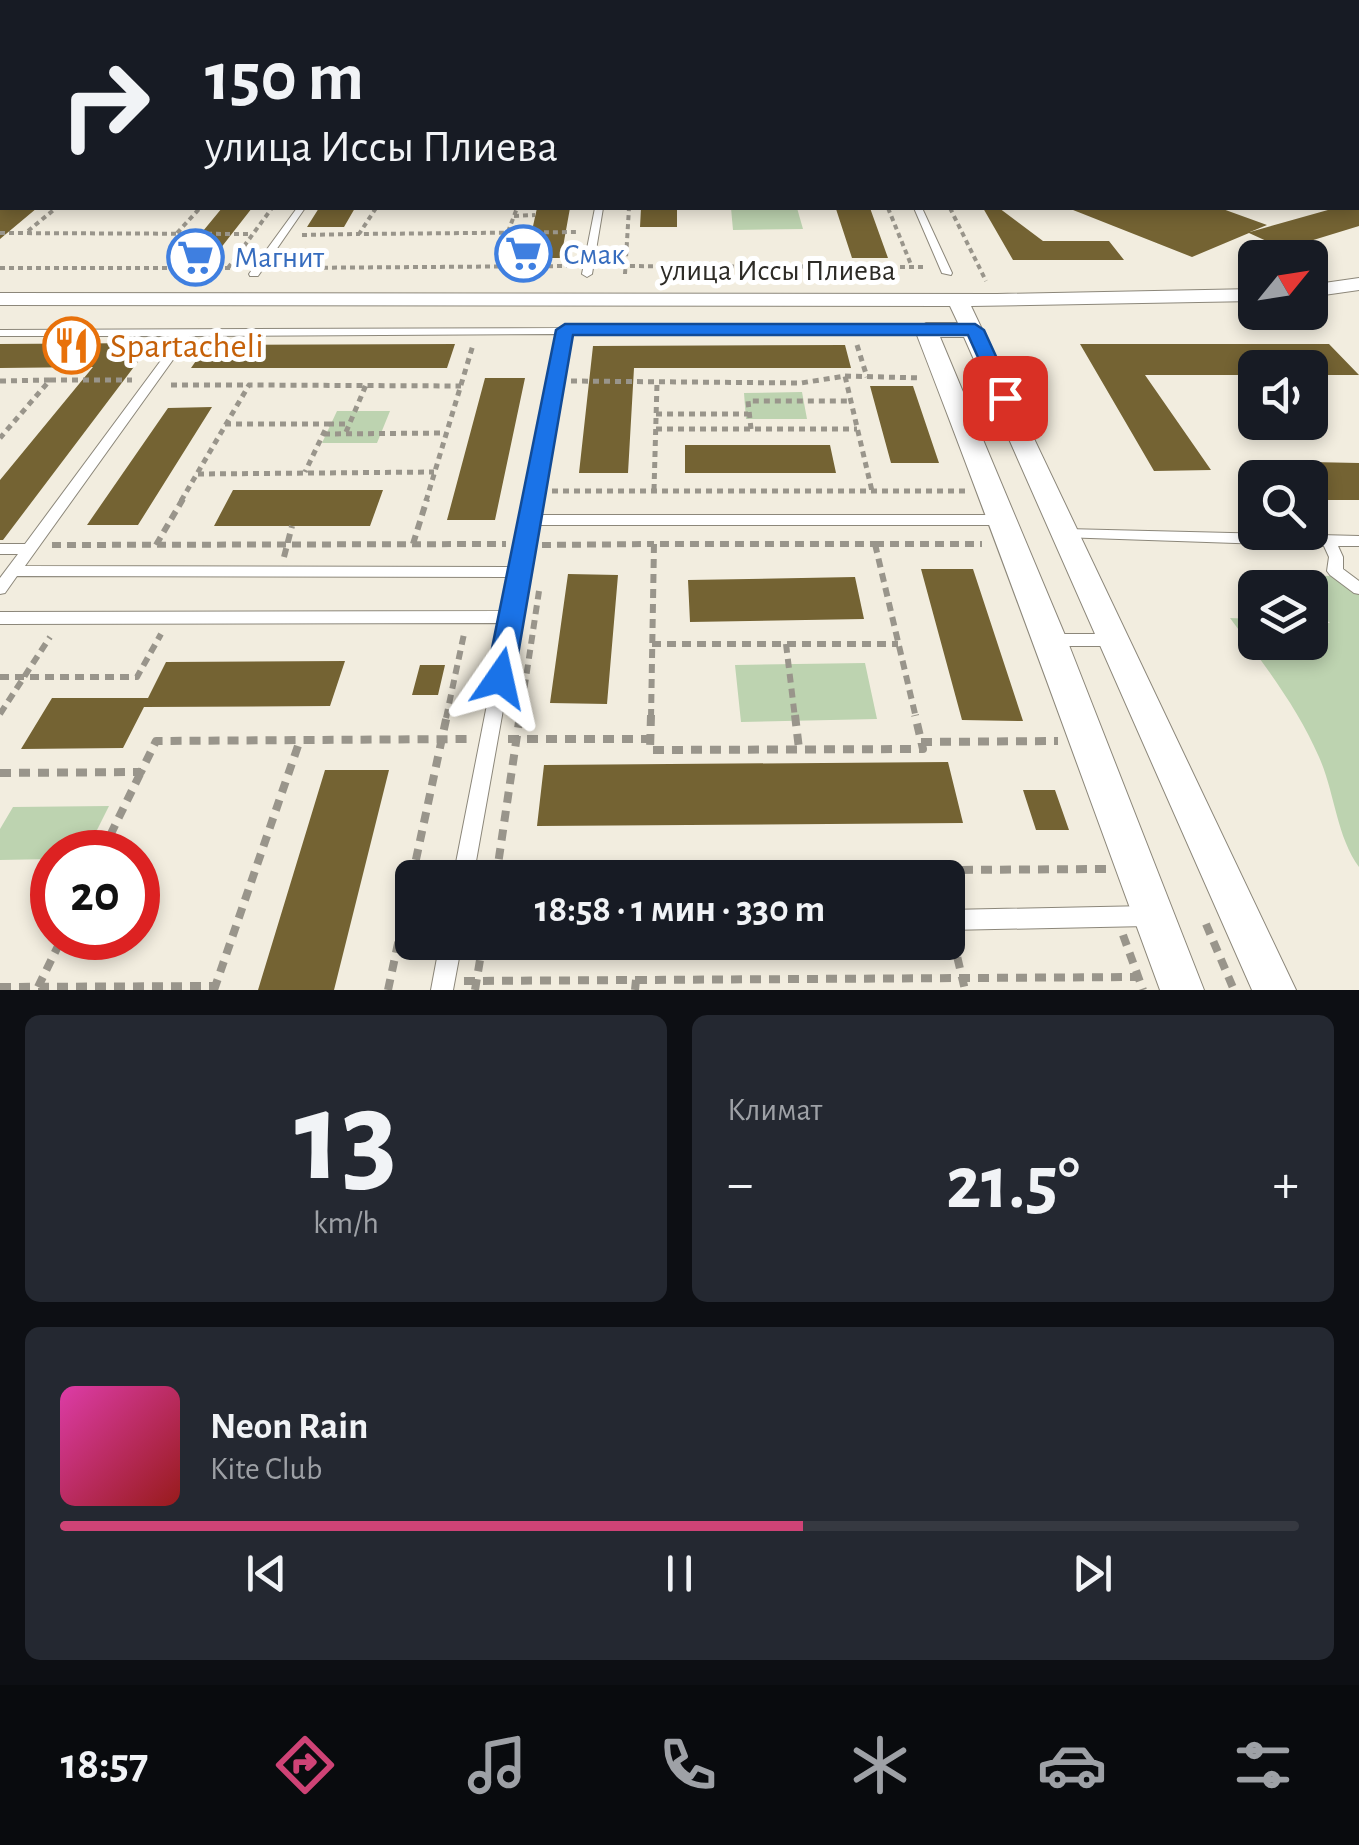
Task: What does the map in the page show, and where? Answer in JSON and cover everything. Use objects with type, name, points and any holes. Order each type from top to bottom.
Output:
[{"type":"street","name":"улица Иссы Плиева","points":[[0,300],[950,280],[997,300],[1238,300]]},
{"type":"street","points":[[950,280],[1274,990]]},
{"type":"street","points":[[1328,288],[1359,284]]},
{"type":"street","points":[[975,330],[926,330],[1051,640],[1182,990]]},
{"type":"lane","points":[[257,271],[300,210]]},
{"type":"lane","points":[[589,270],[599,210]]},
{"type":"lane","points":[[919,210],[950,280]]},
{"type":"lane","points":[[466,860],[565,330]]},
{"type":"lane","name":"улица Иссы Плиева","points":[[0,333],[926,330]]},
{"type":"lane","points":[[0,589],[187,332]]},
{"type":"lane","points":[[530,520],[1000,518]]},
{"type":"lane","points":[[1066,534],[1359,542]]},
{"type":"lane","points":[[1329,541],[1336,557],[1336,571],[1359,590]]},
{"type":"lane","points":[[0,549],[31,547]]},
{"type":"lane","points":[[14,570],[520,572]]},
{"type":"lane","points":[[0,618],[466,625],[512,617]]},
{"type":"lane","points":[[1051,640],[1115,640]]},
{"type":"lane","points":[[965,920],[1154,916]]},
{"type":"lane","points":[[443,986],[447,960]]},
{"type":"path","points":[[27,233],[54,210]]},
{"type":"path","points":[[177,234],[198,210]]},
{"type":"path","points":[[228,268],[270,210]]},
{"type":"path","points":[[358,234],[375,210]]},
{"type":"path","points":[[508,232],[516,210]]},
{"type":"path","points":[[625,274],[628,210]]},
{"type":"path","points":[[889,210],[912,267]]},
{"type":"path","points":[[951,210],[997,300]]},
{"type":"path","points":[[514,216],[535,216]]},
{"type":"path","points":[[289,235],[582,232]]},
{"type":"path","points":[[0,233],[252,234]]},
{"type":"path","name":"улица Иссы Плиева","points":[[0,268],[257,271],[912,267],[950,280]]},
{"type":"path","points":[[413,544],[475,337]]},
{"type":"path","points":[[855,337],[867,378]]},
{"type":"path","points":[[568,399],[573,366]]},
{"type":"path","points":[[556,381],[801,383],[845,376],[929,378]]},
{"type":"path","points":[[845,376],[872,491]]},
{"type":"path","points":[[0,380],[460,386]]},
{"type":"path","points":[[0,438],[50,380]]},
{"type":"path","points":[[654,491],[657,383]]},
{"type":"path","points":[[156,545],[249,385]]},
{"type":"path","points":[[345,434],[366,385]]},
{"type":"path","points":[[750,429],[748,401],[850,400]]},
{"type":"path","points":[[656,414],[749,414]]},
{"type":"path","points":[[225,424],[350,424]]},
{"type":"path","points":[[305,473],[328,424]]},
{"type":"path","points":[[656,429],[857,429]]},
{"type":"path","points":[[324,434],[445,433]]},
{"type":"path","points":[[198,474],[434,472]]},
{"type":"path","points":[[544,564],[557,473]]},
{"type":"path","points":[[535,491],[872,491],[1000,518]]},
{"type":"path","points":[[31,547],[875,544],[1000,518]]},
{"type":"path","points":[[278,572],[292,526]]},
{"type":"path","points":[[654,544],[650,750],[923,749],[875,544]]},
{"type":"path","points":[[498,860],[540,584]]},
{"type":"path","points":[[0,714],[62,618]]},
{"type":"path","points":[[445,634],[466,625]]},
{"type":"path","points":[[388,990],[466,625]]},
{"type":"path","points":[[0,677],[137,677],[160,634],[179,634]]},
{"type":"path","points":[[652,644],[898,644]]},
{"type":"path","points":[[786,644],[798,749]]},
{"type":"path","points":[[113,830],[156,741],[650,739]]},
{"type":"path","points":[[0,987],[214,988],[300,740]]},
{"type":"path","points":[[921,742],[1086,741]]},
{"type":"path","points":[[0,773],[141,772]]},
{"type":"path","points":[[965,870],[1135,868]]},
{"type":"path","points":[[1116,916],[1143,990]]},
{"type":"path","points":[[38,987],[51,960]]},
{"type":"path","points":[[476,985],[481,960]]},
{"type":"path","points":[[958,960],[964,990]]},
{"type":"path","points":[[443,986],[1138,976]]},
{"type":"green space","points":[[731,210],[798,210],[803,229],[733,230]]},
{"type":"green space","points":[[802,392],[807,419],[746,419],[744,393]]},
{"type":"green space","points":[[337,411],[390,411],[377,443],[322,443]]},
{"type":"green space","points":[[1328,576],[1336,576],[1359,593],[1359,867],[1345,841],[1310,738],[1260,660],[1328,660]]},
{"type":"green space","points":[[865,663],[877,719],[741,722],[735,665]]},
{"type":"green space","points":[[109,806],[97,830],[30,830],[30,859],[0,860],[0,829],[13,807]]},
{"type":"building","points":[[0,210],[35,210],[0,239]]},
{"type":"building","points":[[220,210],[250,210],[213,258],[180,259]]},
{"type":"building","points":[[318,210],[354,210],[344,227],[307,227]]},
{"type":"building","points":[[537,210],[570,210],[561,258],[526,258]]},
{"type":"building","points":[[641,210],[677,210],[677,227],[640,227]]},
{"type":"building","points":[[836,210],[871,210],[888,258],[852,258]]},
{"type":"building","points":[[984,210],[1002,210],[1043,241],[1109,241],[1124,260],[1013,260]]},
{"type":"building","points":[[1073,210],[1226,210],[1267,225],[1250,232],[1328,210],[1359,210],[1359,226],[1313,240],[1264,240],[1249,233],[1192,257]]},
{"type":"building","points":[[152,343],[0,540],[0,480],[93,367],[0,368],[0,344]]},
{"type":"building","points":[[455,344],[447,368],[191,368],[207,345]]},
{"type":"building","points":[[1080,344],[1329,344],[1359,375],[1328,375],[1328,350],[1238,350],[1238,375],[1145,375],[1211,470],[1154,471]]},
{"type":"building","points":[[845,345],[851,368],[634,368],[628,473],[579,473],[593,346]]},
{"type":"building","points":[[485,378],[525,378],[495,520],[447,520]]},
{"type":"building","points":[[870,386],[913,386],[939,463],[891,463]]},
{"type":"building","points":[[212,407],[138,525],[87,525],[168,408]]},
{"type":"building","points":[[685,445],[830,445],[836,473],[685,473]]},
{"type":"building","points":[[1328,462],[1359,463],[1359,500],[1328,500]]},
{"type":"building","points":[[233,490],[383,490],[370,526],[214,526]]},
{"type":"building","points":[[921,569],[973,569],[1023,721],[962,720]]},
{"type":"building","points":[[568,574],[618,575],[607,704],[550,703]]},
{"type":"building","points":[[855,577],[864,619],[690,622],[688,580]]},
{"type":"building","points":[[345,661],[330,706],[144,707],[123,748],[21,749],[52,698],[148,698],[166,662]]},
{"type":"building","points":[[420,665],[445,665],[438,695],[412,695]]},
{"type":"building","points":[[948,762],[963,823],[537,826],[544,765]]},
{"type":"building","points":[[325,770],[389,770],[334,990],[258,990]]},
{"type":"building","points":[[1023,790],[1055,790],[1069,830],[1036,830]]},
{"type":"place","name":"Смак","points":[[524,254]]},
{"type":"place","name":"Магнит","points":[[195,257]]},
{"type":"place","name":"Spartacheli","points":[[71,345]]},
{"type":"route","points":[[500,678],[565,330],[975,330],[1005,398]]}]
